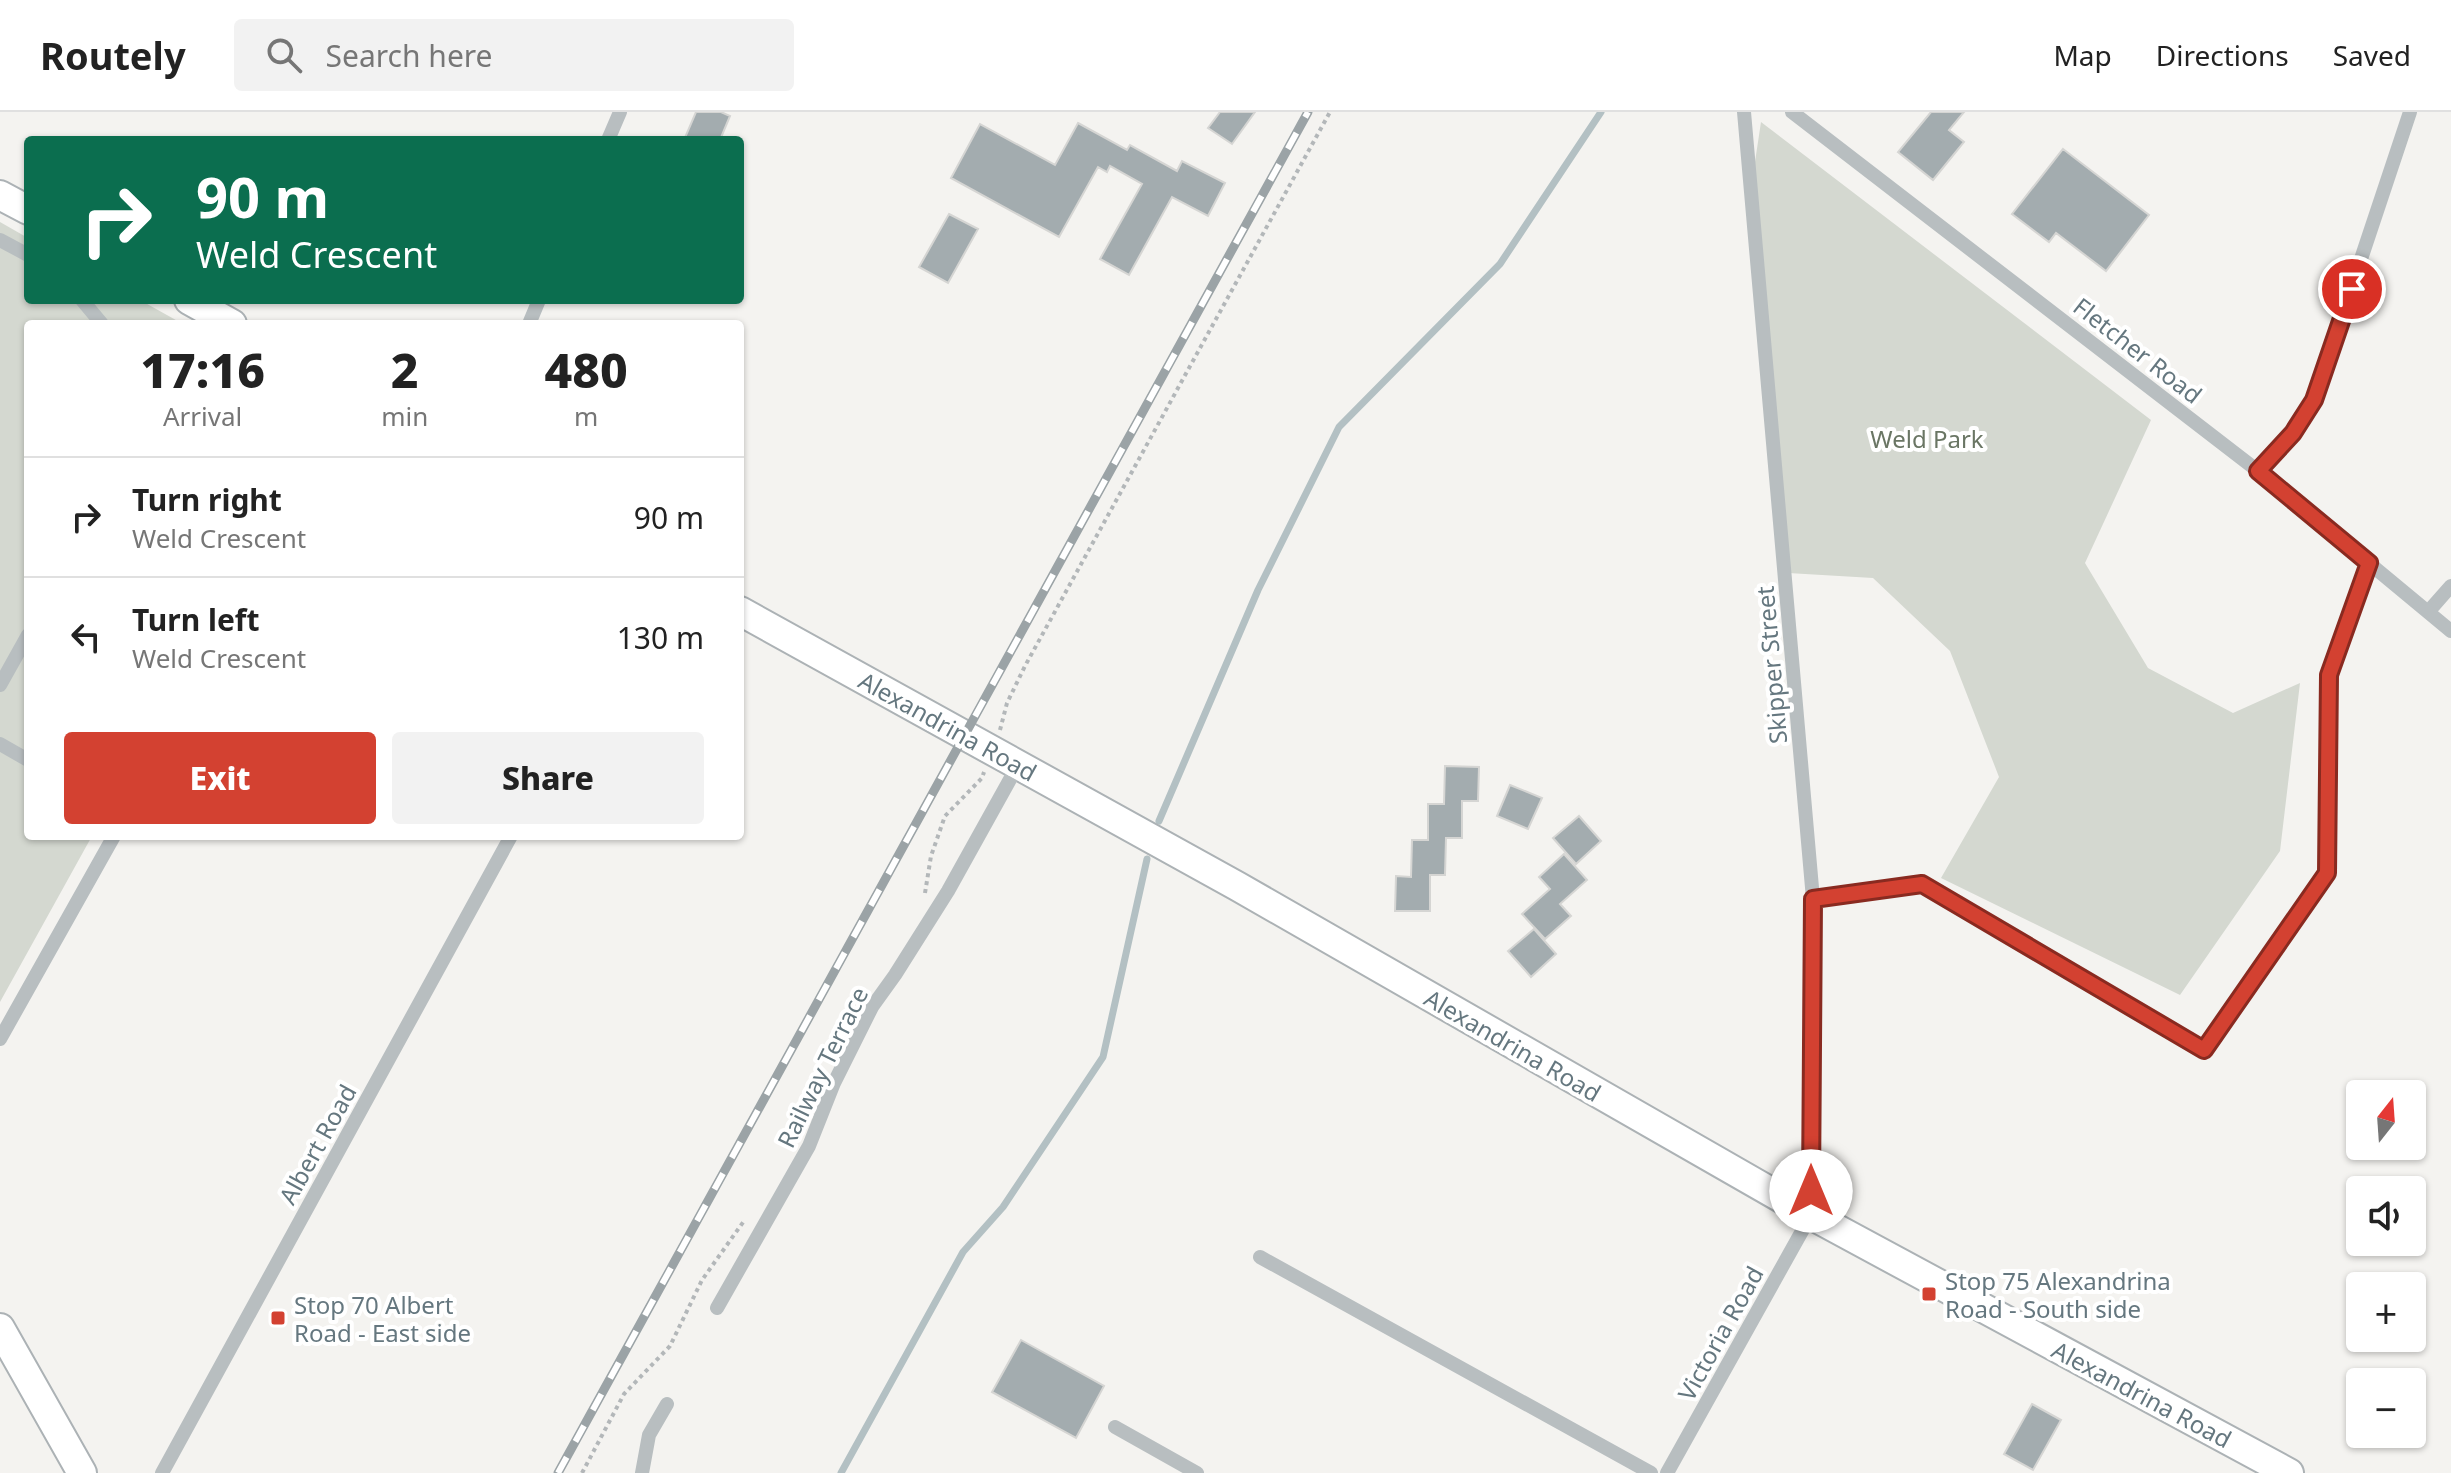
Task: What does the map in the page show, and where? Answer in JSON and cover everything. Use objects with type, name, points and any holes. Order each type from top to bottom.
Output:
[{"type":"main road","points":[[0,195],[24,208]]},
{"type":"main road","points":[[196,304],[225,320]]},
{"type":"main road","name":"Alexandrina Road","points":[[744,613],[1811,1215],[2289,1473]]},
{"type":"main road","points":[[0,1328],[82,1473]]},
{"type":"street","points":[[610,136],[620,112]]},
{"type":"street","name":"Skipper Street","points":[[1744,112],[1813,899],[1811,1215]]},
{"type":"street","name":"Fletcher Road","points":[[1792,112],[2258,471],[2451,631]]},
{"type":"street","points":[[2258,471],[2293,433],[2314,400],[2410,112]]},
{"type":"street","points":[[0,240],[24,253]]},
{"type":"street","points":[[85,304],[99,320]]},
{"type":"street","points":[[1813,899],[1922,884],[2204,1050],[2327,873],[2329,675],[2369,563]]},
{"type":"street","points":[[2428,612],[2451,586]]},
{"type":"street","points":[[0,685],[24,642]]},
{"type":"street","points":[[0,744],[24,758]]},
{"type":"street","name":"Railway Terrace","points":[[717,1308],[809,1146],[834,1083],[872,1007],[948,891],[1018,765]]},
{"type":"street","points":[[0,1039],[112,840]]},
{"type":"street","name":"Albert Road","points":[[162,1473],[509,840]]},
{"type":"street","name":"Victoria Road","points":[[1667,1473],[1811,1215]]},
{"type":"street","points":[[1260,1257],[1651,1473]]},
{"type":"street","points":[[642,1473],[649,1435],[667,1404]]},
{"type":"street","points":[[1115,1427],[1197,1473]]},
{"type":"path","points":[[925,895],[931,856],[945,816],[982,778],[1007,703],[1025,666],[1330,112]]},
{"type":"path","points":[[582,1473],[624,1394],[670,1346],[702,1280],[751,1211]]},
{"type":"green space","name":"Weld Park","points":[[1761,122],[2151,420],[2085,563],[2148,668],[2233,713],[2300,683],[2280,851],[2180,995],[1941,878],[1999,777],[1950,651],[1873,578],[1788,573],[1753,175]]},
{"type":"green space","points":[[0,222],[24,236],[24,304],[147,304],[176,320],[24,320],[24,840],[90,840],[0,1002]]},
{"type":"building","points":[[696,112],[721,112],[730,116],[722,136],[686,136]]},
{"type":"building","points":[[1220,112],[1255,112],[1232,144],[1208,128]]},
{"type":"building","points":[[1931,112],[1964,112],[1949,130],[1964,142],[1933,180],[1898,152]]},
{"type":"building","points":[[1078,123],[1127,150],[1130,145],[1177,171],[1182,161],[1225,183],[1208,216],[1172,197],[1129,275],[1100,259],[1142,184],[1110,166],[1107,172],[1098,167],[1059,237],[951,178],[980,124],[1055,165]]},
{"type":"building","points":[[2063,149],[2149,215],[2106,271],[2056,233],[2049,242],[2012,214]]},
{"type":"building","points":[[949,214],[978,229],[948,283],[919,267]]},
{"type":"building","points":[[1445,766],[1479,767],[1478,801],[1462,801],[1462,838],[1446,838],[1445,875],[1430,875],[1430,911],[1395,911],[1396,876],[1411,877],[1412,840],[1428,840],[1428,804],[1444,804]]},
{"type":"building","points":[[1510,785],[1542,798],[1528,829],[1497,816]]},
{"type":"building","points":[[1579,816],[1601,841],[1576,864],[1553,838]]},
{"type":"building","points":[[1564,854],[1587,880],[1560,904],[1571,916],[1545,939],[1522,914],[1550,889],[1539,877]]},
{"type":"building","points":[[1534,929],[1556,954],[1531,977],[1508,951]]},
{"type":"building","points":[[1021,1340],[1104,1386],[1076,1438],[992,1392]]},
{"type":"building","points":[[2032,1404],[2061,1420],[2033,1470],[2004,1454]]},
{"type":"waterway","points":[[1159,821],[1258,590],[1339,427],[1500,264],[1601,112]]},
{"type":"waterway","points":[[841,1473],[963,1252],[1003,1207],[1103,1057],[1147,859]]},
{"type":"railway","points":[[558,1473],[1308,112]]},
{"type":"place","name":"Stop 75 Alexandrina Road - South side","points":[[1929,1294]]},
{"type":"place","name":"Stop 70 Albert Road - East side","points":[[278,1318]]},
{"type":"route","points":[[1811,1191],[1813,899],[1922,884],[2204,1050],[2327,873],[2329,675],[2369,563],[2258,471],[2293,433],[2314,400],[2352,289]]}]
